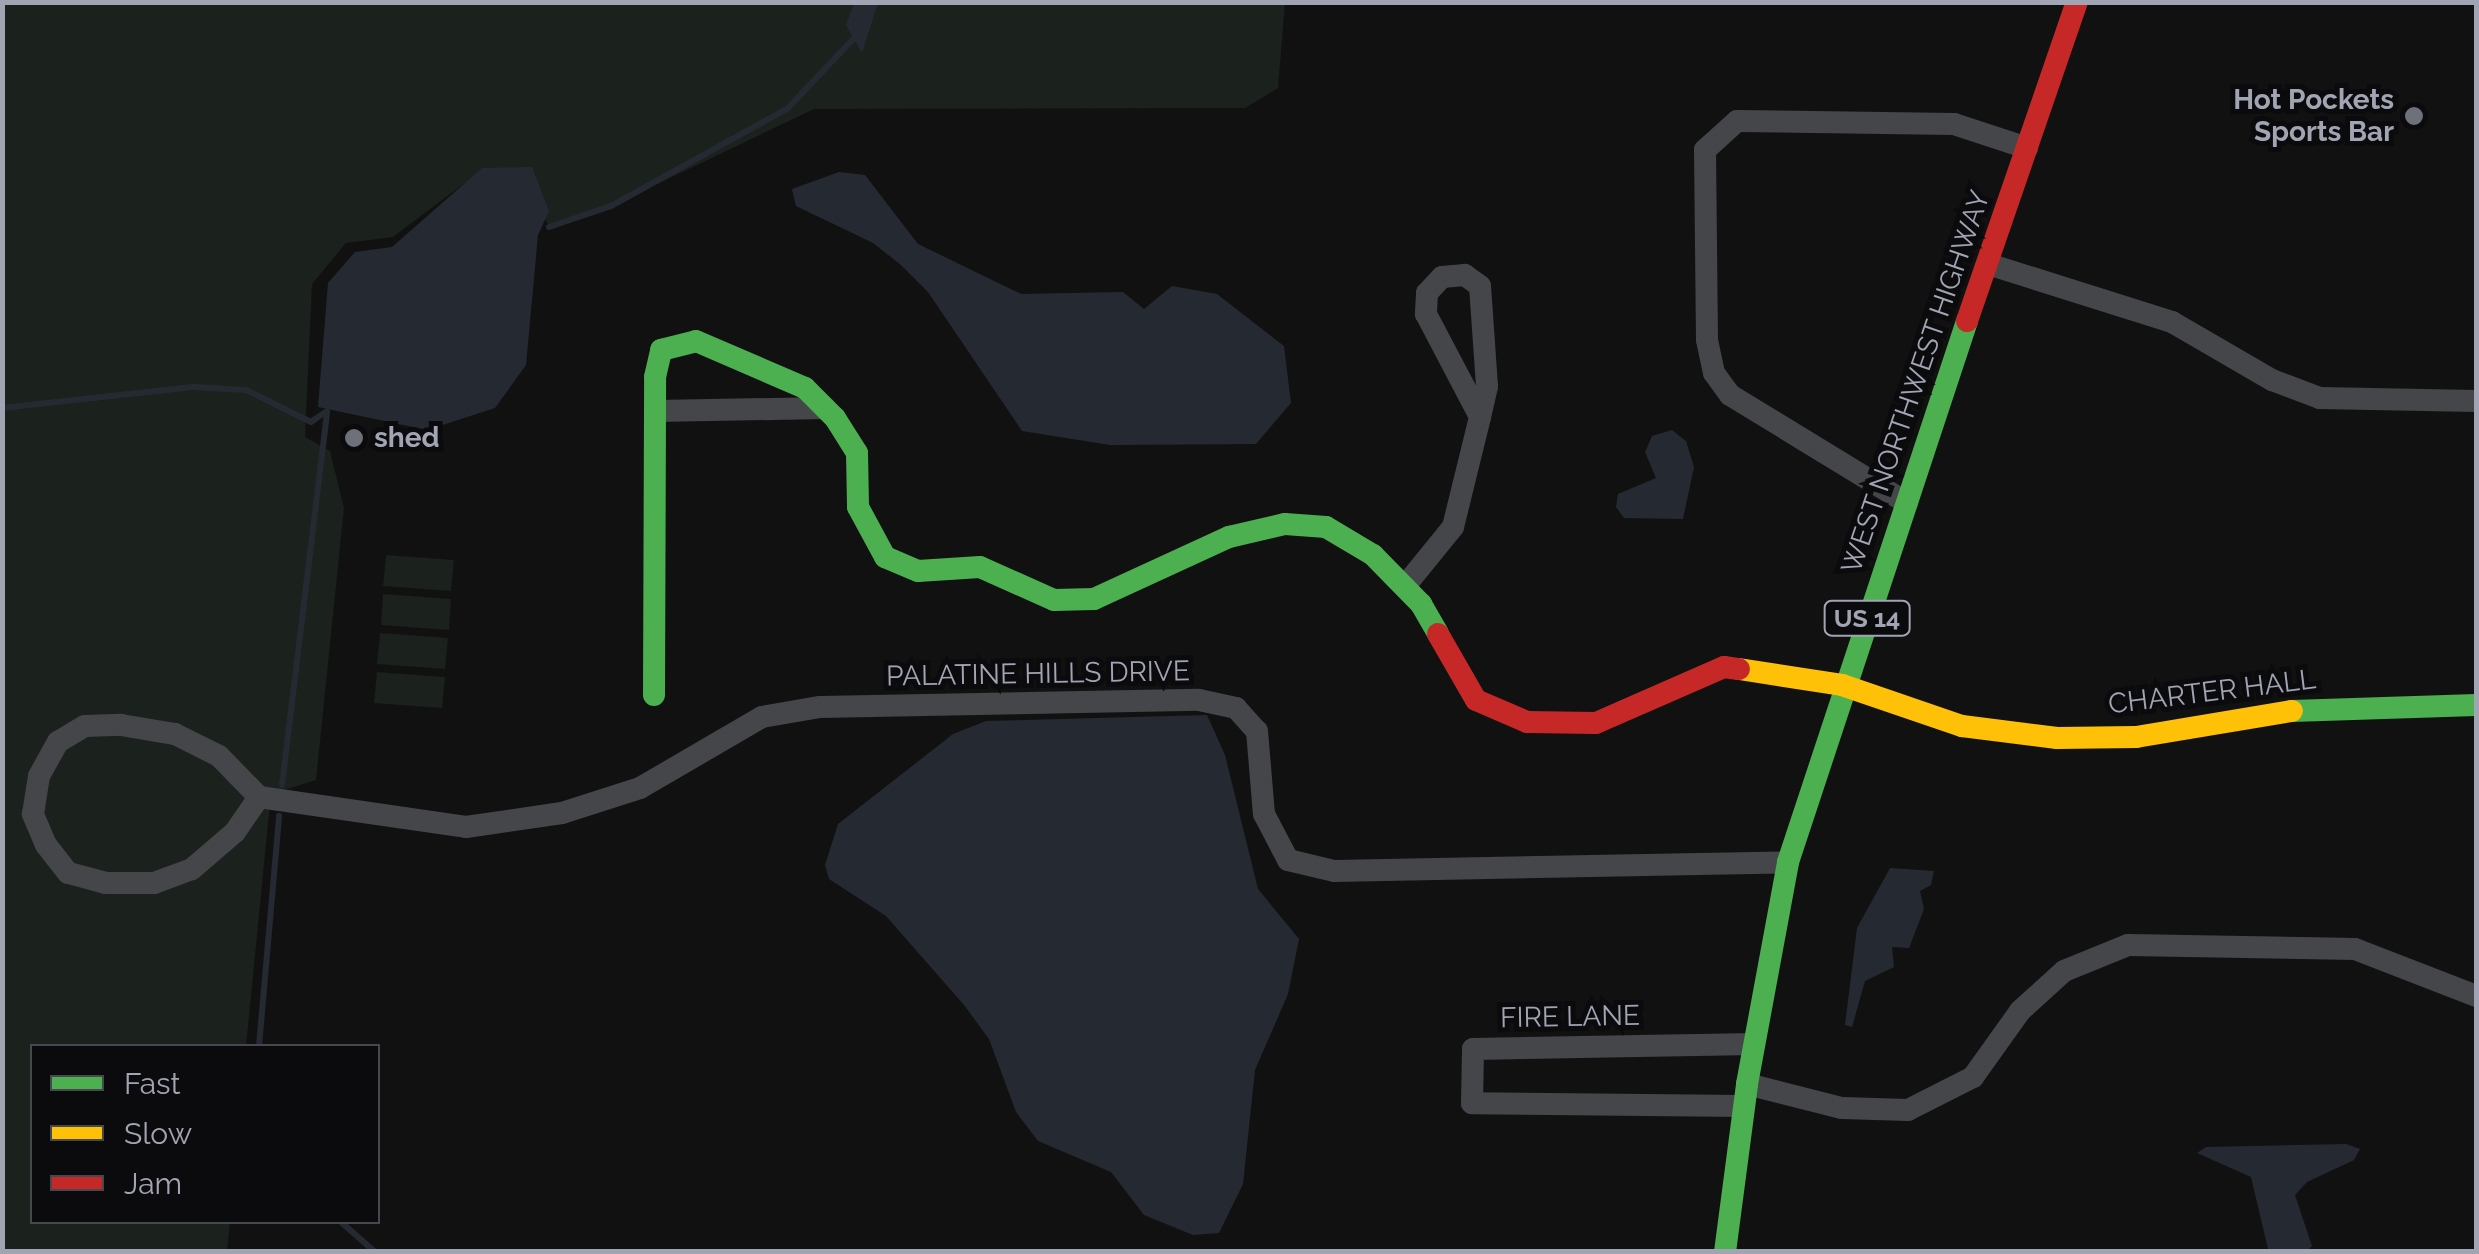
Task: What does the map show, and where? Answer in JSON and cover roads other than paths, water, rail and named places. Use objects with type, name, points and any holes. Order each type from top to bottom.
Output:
[{"type":"street","name":"WEST NORTHWEST HIGHWAY","points":[[1725,1252],[1745,1095],[1788,862],[1842,684],[2077,2]]},
{"type":"street","points":[[1907,503],[1730,395],[1714,373],[1706,340],[1706,150],[1736,120],[1954,124],[2027,148]]},
{"type":"street","points":[[1988,264],[2172,322],[2272,380],[2320,398],[2476,401]]},
{"type":"street","points":[[1406,586],[1453,527],[1488,386],[1486,302],[1480,286],[1465,275],[1442,277],[1426,293],[1426,314],[1480,418]]},
{"type":"street","name":"CHARTER HALL","points":[[655,412],[661,350],[696,341],[805,388],[857,453],[858,508],[885,556],[918,571],[980,567],[1054,600],[1094,599],[1230,537],[1286,524],[1326,527],[1351,538],[1406,586],[1476,700],[1528,722],[1596,723],[1724,667],[1842,684],[1962,726],[2058,738],[2136,737],[2320,708],[2476,704]]},
{"type":"street","points":[[654,695],[655,412],[824,408]]},
{"type":"street","name":"PALATINE HILLS DRIVE","points":[[259,798],[466,827],[562,813],[640,788],[762,717],[820,707],[1199,700],[1236,708],[1258,731],[1264,814],[1288,860],[1334,871],[1788,862]]},
{"type":"street","points":[[86,726],[175,734],[220,756],[259,798],[235,832],[192,869],[154,883],[68,873],[46,845],[33,814],[39,776],[58,742],[86,726]]},
{"type":"street","points":[[1745,1095],[1842,1108],[1908,1110],[1972,1077],[2020,1012],[2064,970],[2128,945],[2355,950],[2476,996]]},
{"type":"street","name":"FIRE LANE","points":[[1745,1095],[1472,1103],[1473,1049],[1754,1044]]},
{"type":"waterway","points":[[549,227],[611,206],[787,109],[857,35]]},
{"type":"waterway","points":[[2,408],[193,387],[246,390],[311,422],[327,411]]},
{"type":"waterway","points":[[282,785],[327,412]]},
{"type":"waterway","points":[[259,1044],[279,816]]},
{"type":"waterway","points":[[343,1224],[375,1252]]},
{"type":"place","name":"Hot Pockets Sports Bar","points":[[2414,116]]},
{"type":"place","name":"shed","points":[[354,438]]}]
